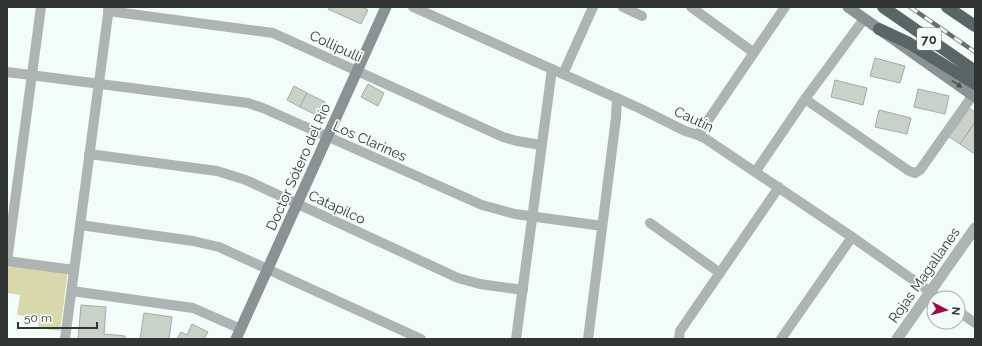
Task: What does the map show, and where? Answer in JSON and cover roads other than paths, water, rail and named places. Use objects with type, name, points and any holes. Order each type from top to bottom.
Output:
[{"type":"highway","name":"70","points":[[883,7],[975,70]]},
{"type":"highway","name":"70","points":[[947,7],[975,26]]},
{"type":"highway","points":[[879,29],[909,43],[974,92]]},
{"type":"main road","name":"Doctor Sótero del Río","points":[[239,334],[386,7]]},
{"type":"main road","points":[[848,7],[879,29]]},
{"type":"street","points":[[41,7],[7,261],[74,270]]},
{"type":"street","name":"Cautín","points":[[413,7],[617,98],[685,131],[698,134],[852,236],[928,290]]},
{"type":"street","points":[[563,74],[593,7]]},
{"type":"street","points":[[623,7],[642,16]]},
{"type":"street","points":[[691,7],[753,52]]},
{"type":"street","points":[[698,134],[785,7]]},
{"type":"street","points":[[65,339],[109,9]]},
{"type":"street","name":"Collipulli","points":[[109,9],[267,31],[279,35],[502,137],[541,145]]},
{"type":"street","points":[[756,171],[805,99],[864,19]]},
{"type":"street","points":[[516,339],[552,69]]},
{"type":"street","name":"Los Clarines","points":[[7,72],[248,103],[263,108],[327,138],[482,205],[509,213],[602,226]]},
{"type":"street","points":[[805,99],[909,171],[915,173],[920,170],[974,92]]},
{"type":"street","points":[[588,339],[616,118],[617,98]]},
{"type":"street","name":"Catapilco","points":[[89,154],[224,173],[246,180],[458,278],[480,284],[523,290]]},
{"type":"street","points":[[678,338],[680,331],[780,188]]},
{"type":"street","points":[[650,223],[720,273]]},
{"type":"street","points":[[80,225],[202,242],[219,247],[268,268],[416,338]]},
{"type":"street","name":"Rojas Magallanes","points":[[938,290],[975,228]]},
{"type":"street","points":[[781,339],[852,236]]},
{"type":"street","points":[[72,291],[193,308],[239,334]]},
{"type":"street","name":"Rojas Magallanes","points":[[897,339],[926,305]]},
{"type":"street","points":[[966,317],[975,323]]},
{"type":"railway","points":[[910,7],[975,52]]}]
